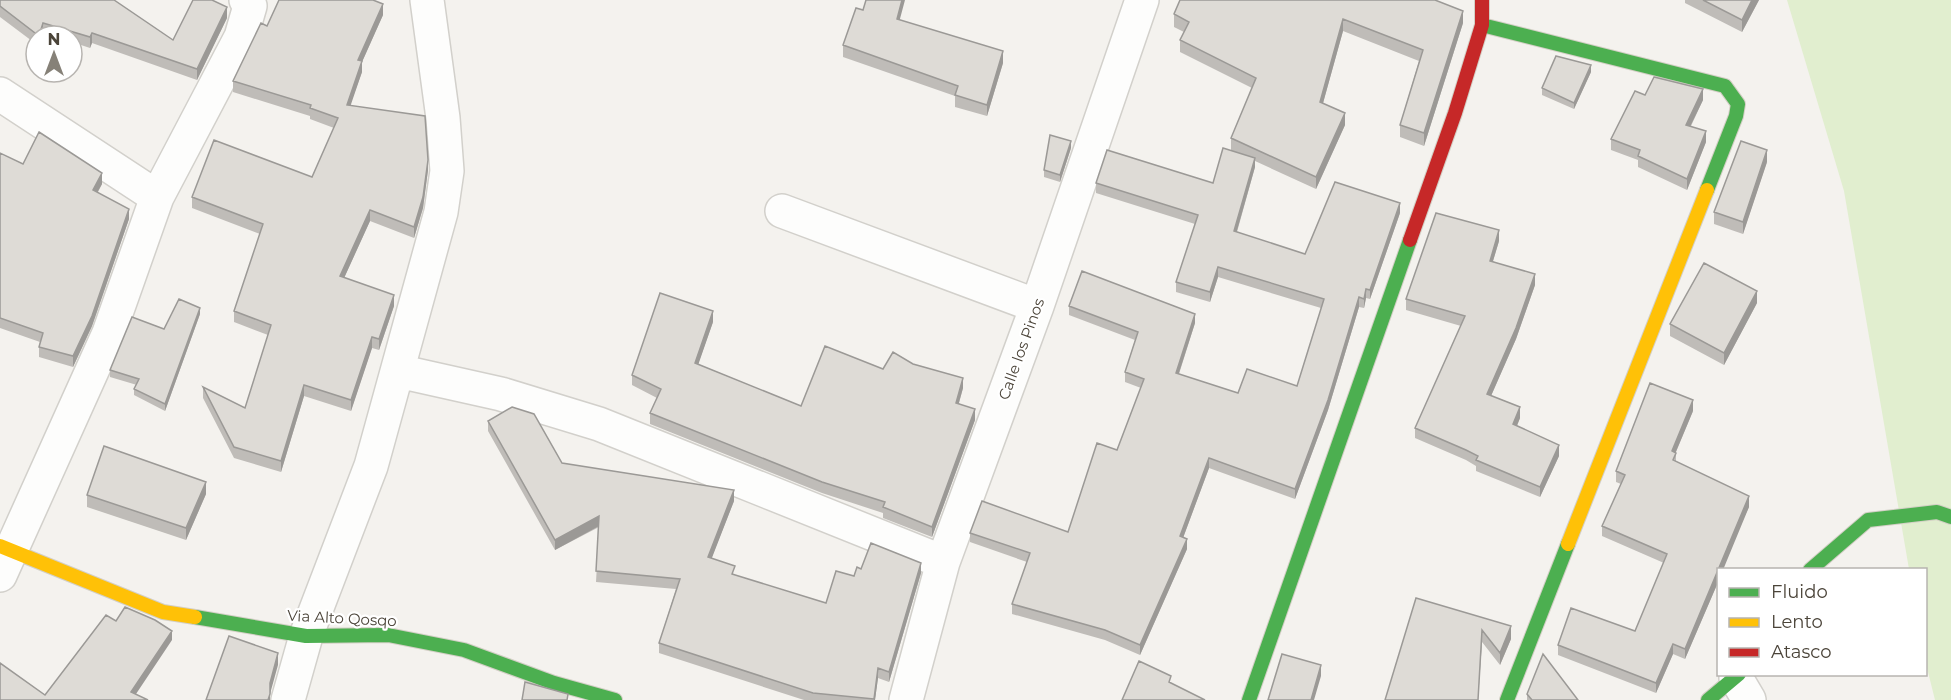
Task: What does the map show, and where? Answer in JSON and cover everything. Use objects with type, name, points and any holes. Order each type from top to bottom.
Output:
[{"type":"street","points":[[4,558],[109,333],[157,197],[241,37],[250,6],[246,0]]},
{"type":"street","points":[[288,700],[306,636],[370,466],[441,212],[447,171],[443,118],[427,0]]},
{"type":"street","name":"Calle los Pinos","points":[[906,700],[943,562],[1037,306],[1142,0]]},
{"type":"street","points":[[1249,700],[1455,113],[1482,25],[1482,0]]},
{"type":"street","points":[[1482,25],[1725,87],[1738,104],[1736,116],[1507,700]]},
{"type":"street","points":[[0,94],[157,197]]},
{"type":"street","points":[[782,211],[1037,306]]},
{"type":"street","points":[[398,371],[501,394],[599,424],[943,562]]},
{"type":"street","points":[[1811,568],[1868,520],[1937,512],[1951,517]]},
{"type":"street","name":"Via Alto Qosqo","points":[[4,558],[163,612],[306,636],[388,635],[464,650],[554,683],[615,700]]},
{"type":"street","points":[[1708,700],[1740,688]]},
{"type":"green space","points":[[1787,0],[1951,0],[1951,700],[1935,700],[1927,668],[1927,568],[1909,568],[1844,191]]},
{"type":"building","points":[[0,0],[114,0],[173,40],[193,0],[212,0],[227,7],[197,69],[92,33],[90,37],[84,35],[84,24],[24,24],[0,6]]},
{"type":"building","points":[[279,0],[373,0],[383,4],[358,60],[362,61],[347,105],[425,116],[428,160],[423,197],[414,227],[370,210],[340,276],[394,295],[379,339],[372,337],[351,400],[304,385],[281,461],[234,447],[203,387],[245,408],[271,325],[234,311],[263,224],[192,197],[214,140],[312,177],[338,118],[310,108],[311,105],[233,81],[261,23],[267,26]]},
{"type":"building","points":[[866,0],[902,0],[897,19],[1003,51],[987,105],[955,95],[958,86],[843,45],[856,8],[863,10]]},
{"type":"building","points":[[1180,0],[1435,0],[1463,11],[1424,133],[1400,125],[1423,50],[1343,19],[1320,102],[1345,113],[1316,177],[1231,138],[1256,78],[1180,40],[1189,22],[1174,14]]},
{"type":"building","points":[[1703,0],[1752,0],[1742,20]]},
{"type":"building","points":[[1556,56],[1591,65],[1574,103],[1542,88]]},
{"type":"building","points":[[1654,77],[1703,89],[1686,125],[1706,131],[1687,179],[1638,156],[1640,150],[1611,139],[1635,91],[1645,95]]},
{"type":"building","points":[[39,132],[102,173],[93,190],[129,209],[92,316],[73,356],[39,347],[43,333],[0,318],[0,153],[23,164]]},
{"type":"building","points":[[1050,135],[1071,141],[1060,175],[1044,170]]},
{"type":"building","points":[[1741,141],[1767,150],[1743,222],[1714,212]]},
{"type":"building","points":[[1223,148],[1255,158],[1234,231],[1305,254],[1335,182],[1400,203],[1370,290],[1366,289],[1364,299],[1359,297],[1328,400],[1295,489],[1209,458],[1180,536],[1187,539],[1140,645],[1105,630],[1012,604],[1030,553],[970,533],[982,501],[1068,532],[1097,443],[1117,450],[1144,379],[1125,372],[1138,332],[1069,306],[1082,271],[1195,314],[1176,373],[1238,393],[1247,369],[1297,386],[1324,299],[1218,267],[1210,292],[1176,282],[1198,215],[1096,183],[1107,150],[1213,183]]},
{"type":"building","points":[[1436,213],[1499,230],[1490,261],[1535,274],[1516,328],[1487,394],[1520,407],[1513,424],[1559,445],[1540,487],[1476,460],[1478,456],[1415,428],[1465,316],[1406,299]]},
{"type":"building","points":[[1704,263],[1757,291],[1724,353],[1670,324]]},
{"type":"building","points":[[660,293],[713,311],[695,363],[801,406],[825,346],[883,369],[893,352],[913,364],[963,378],[956,403],[975,409],[932,527],[883,507],[885,502],[822,482],[650,413],[661,389],[632,375]]},
{"type":"building","points":[[179,299],[200,308],[165,404],[134,389],[139,379],[110,370],[132,317],[164,329]]},
{"type":"building","points":[[1650,383],[1693,400],[1672,451],[1676,453],[1673,460],[1749,496],[1685,649],[1673,644],[1656,683],[1558,645],[1571,608],[1635,631],[1667,554],[1602,526],[1625,475],[1616,471]]},
{"type":"building","points":[[512,407],[534,414],[562,463],[734,490],[708,557],[735,566],[732,574],[826,603],[836,571],[854,576],[857,567],[861,569],[871,543],[921,563],[889,672],[878,668],[874,699],[813,693],[659,643],[680,579],[596,571],[599,516],[555,540],[488,421]]},
{"type":"building","points":[[104,446],[206,482],[186,528],[87,495]]},
{"type":"building","points":[[1416,598],[1511,626],[1500,653],[1482,630],[1478,700],[1385,700]]},
{"type":"building","points":[[125,607],[155,620],[172,631],[131,692],[148,700],[0,700],[0,663],[45,695],[106,615],[116,621]]},
{"type":"building","points":[[229,636],[278,653],[268,700],[206,700]]},
{"type":"building","points":[[1282,654],[1321,665],[1311,700],[1268,700]]},
{"type":"building","points":[[1543,654],[1578,700],[1532,700],[1527,694]]},
{"type":"building","points":[[1139,661],[1171,676],[1169,682],[1205,700],[1122,700]]},
{"type":"building","points":[[525,682],[568,694],[567,700],[522,700]]},
{"type":"traffic: fast","points":[[1482,25],[1725,86],[1738,104],[1736,116],[1707,190]]},
{"type":"traffic: fast","points":[[1249,700],[1410,240]]},
{"type":"traffic: fast","points":[[1812,568],[1868,520],[1937,512],[1951,517]]},
{"type":"traffic: fast","points":[[1507,700],[1568,544]]},
{"type":"traffic: fast","points":[[195,617],[306,636],[388,635],[464,650],[554,683],[615,700]]},
{"type":"traffic: fast","points":[[1708,700],[1737,676]]},
{"type":"traffic: slow","points":[[1568,544],[1707,190]]},
{"type":"traffic: slow","points":[[0,546],[163,612],[195,617]]},
{"type":"traffic: jam","points":[[1410,240],[1455,113],[1482,25],[1482,0]]}]
